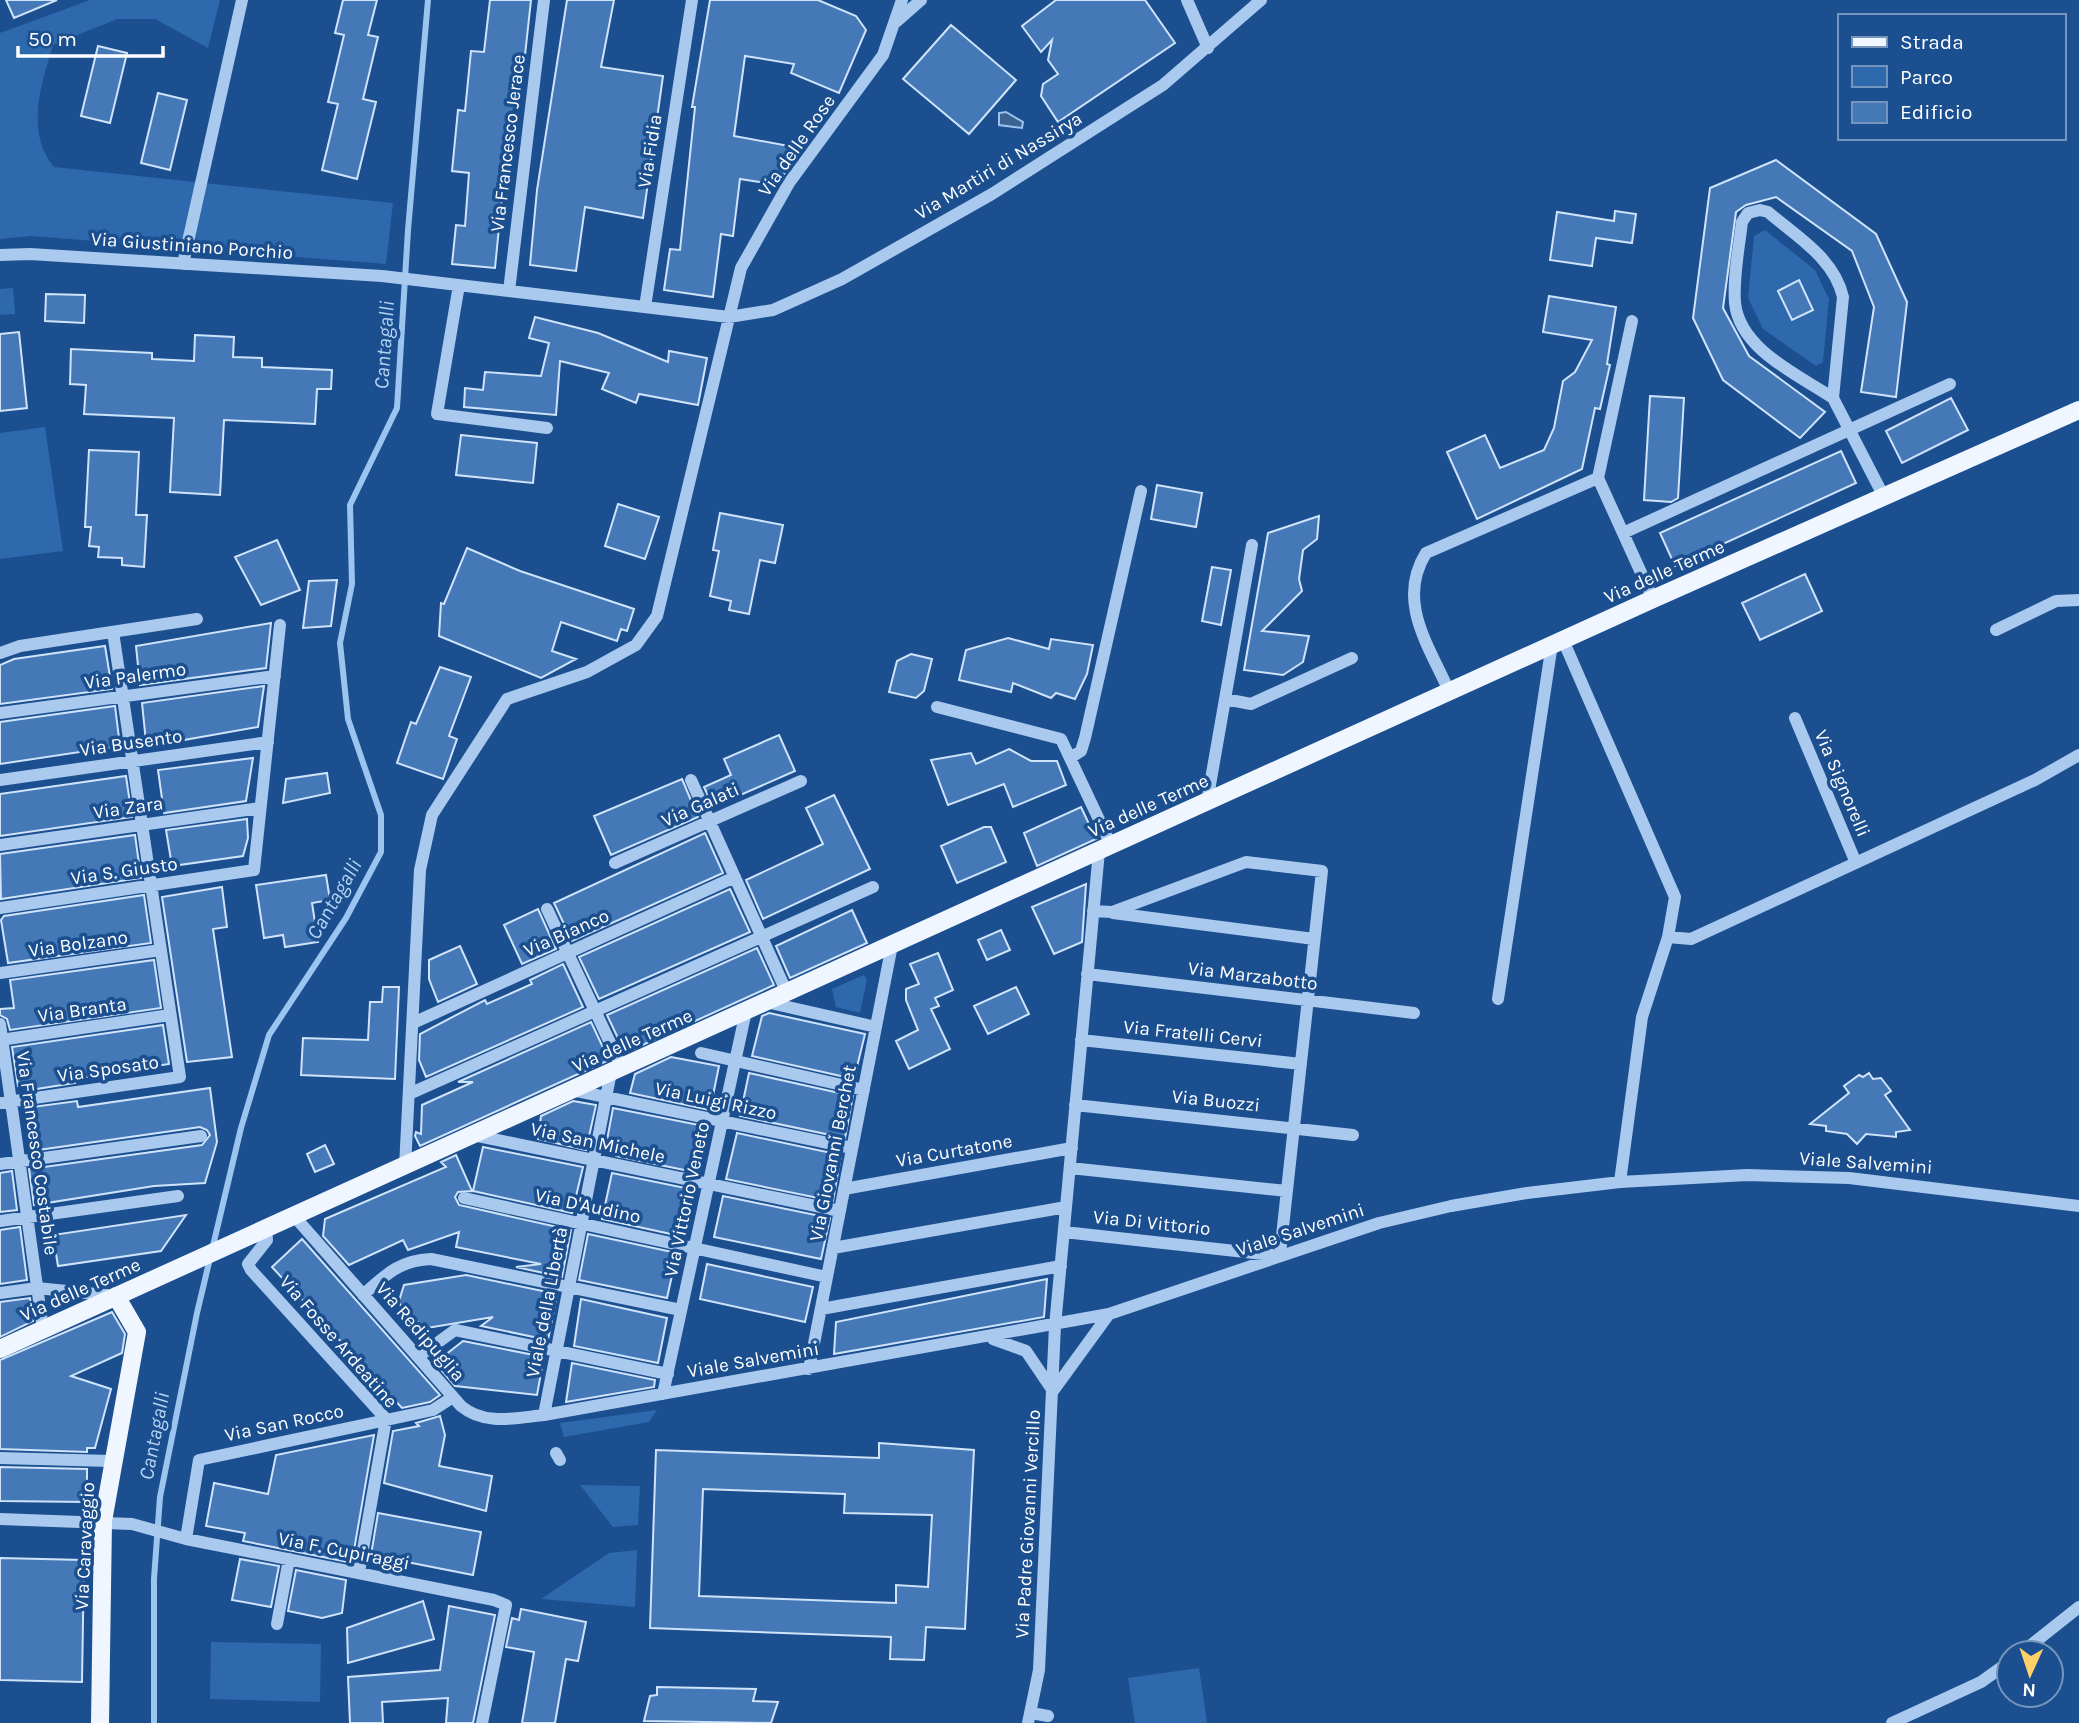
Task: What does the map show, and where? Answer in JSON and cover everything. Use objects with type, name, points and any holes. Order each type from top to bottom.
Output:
[{"type":"main road","name":"Via delle Terme","points":[[0,1349],[1449,691],[2079,410]]},
{"type":"main road","name":"Via Caravaggio","points":[[100,1723],[103,1521],[111,1461],[136,1332],[116,1296]]},
{"type":"street","points":[[183,264],[242,0]]},
{"type":"street","name":"Via Francesco Jerace","points":[[509,291],[544,0]]},
{"type":"street","name":"Via Fidia","points":[[645,307],[692,0]]},
{"type":"street","name":"Via delle Rose","points":[[405,1167],[414,1023],[413,963],[420,870],[432,816],[508,699],[587,673],[636,645],[657,617],[741,268],[789,183],[883,55],[902,0]]},
{"type":"street","points":[[894,25],[921,0]]},
{"type":"street","points":[[1187,0],[1208,48]]},
{"type":"street","name":"Via Martiri di Nassirya","points":[[730,317],[773,310],[842,279],[1031,169],[1163,85],[1261,0]]},
{"type":"street","points":[[1833,398],[1843,297],[1839,282],[1831,267],[1768,212],[1760,210],[1748,214],[1742,222],[1735,292],[1740,323],[1766,353],[1833,398],[1884,497]]},
{"type":"street","name":"Via Giustiniano Porchio","points":[[0,255],[30,254],[382,276],[459,285]]},
{"type":"street","points":[[547,428],[437,414],[459,285],[730,317]]},
{"type":"street","points":[[1632,321],[1598,478],[1653,599]]},
{"type":"street","points":[[1623,533],[1950,384]]},
{"type":"street","points":[[1449,691],[1413,607],[1420,563],[1426,553],[1598,478]]},
{"type":"street","points":[[1070,758],[1082,751],[1141,491]]},
{"type":"street","points":[[1207,802],[1252,545]]},
{"type":"street","points":[[1996,630],[2056,601],[2079,600]]},
{"type":"street","points":[[0,653],[20,646],[197,619]]},
{"type":"street","points":[[261,808],[281,625]]},
{"type":"street","points":[[113,632],[170,1015]]},
{"type":"street","points":[[1558,642],[1675,897],[1668,937],[1642,1017],[1620,1182]]},
{"type":"street","points":[[1498,999],[1558,642]]},
{"type":"street","points":[[1225,699],[1251,704],[1352,658]]},
{"type":"street","name":"Via Palermo","points":[[0,713],[275,676]]},
{"type":"street","points":[[937,707],[1061,739],[1105,848]]},
{"type":"street","name":"Via Signorelli","points":[[1795,718],[1856,863]]},
{"type":"street","name":"Via Busento","points":[[0,780],[268,742]]},
{"type":"street","points":[[1668,937],[1690,939],[2035,780],[2079,755]]},
{"type":"street","points":[[691,780],[787,993]]},
{"type":"street","name":"Via Galati","points":[[615,863],[801,781]]},
{"type":"street","name":"Via Zara","points":[[0,845],[261,808]]},
{"type":"street","name":"Via S. Giusto","points":[[0,908],[254,870],[261,808]]},
{"type":"street","name":"Via Padre Giovanni Vercillo","points":[[1030,1718],[1039,1670],[1060,1266],[1093,911],[1105,848]]},
{"type":"street","points":[[1112,912],[1246,862],[1322,871],[1279,1255]]},
{"type":"street","name":"Via Bianco","points":[[414,1023],[735,877]]},
{"type":"street","points":[[409,1094],[873,887]]},
{"type":"street","points":[[547,909],[595,1010],[617,1070]]},
{"type":"street","points":[[1093,911],[1314,939]]},
{"type":"street","name":"Via Giovanni Berchet","points":[[809,1369],[892,945]]},
{"type":"street","name":"Via Bolzano","points":[[0,973],[161,950]]},
{"type":"street","name":"Via Marzabotto","points":[[1087,974],[1413,1013]]},
{"type":"street","points":[[766,1002],[876,1027]]},
{"type":"street","name":"Via Vittorio Veneto","points":[[663,1394],[746,1011]]},
{"type":"street","name":"Via Branta","points":[[1,1040],[170,1015]]},
{"type":"street","name":"Via Sposato","points":[[5,1102],[180,1077],[170,1015]]},
{"type":"street","name":"Via Francesco Costabile","points":[[0,1024],[5,1102],[19,1161],[43,1329]]},
{"type":"street","name":"Via Fratelli Cervi","points":[[1082,1041],[1301,1064]]},
{"type":"street","points":[[701,1053],[864,1090]]},
{"type":"street","name":"Viale della Libertà","points":[[544,1415],[606,1097],[617,1070]]},
{"type":"street","name":"Via Luigi Rizzo","points":[[572,1090],[852,1149]]},
{"type":"street","name":"Via Buozzi","points":[[1075,1105],[1353,1135]]},
{"type":"street","name":"Via San Michele","points":[[473,1135],[840,1211]]},
{"type":"street","points":[[0,1164],[201,1136]]},
{"type":"street","name":"Via Curtatone","points":[[844,1189],[1072,1148]]},
{"type":"street","points":[[1070,1168],[1287,1191]]},
{"type":"street","name":"Viale Salvemini","points":[[544,1415],[1055,1326],[1109,1314],[1380,1223],[1451,1206],[1620,1182],[1747,1175],[1849,1178],[2079,1206]]},
{"type":"street","points":[[0,1221],[178,1196]]},
{"type":"street","name":"Via D'Audino","points":[[464,1198],[827,1276]]},
{"type":"street","points":[[833,1248],[1066,1207]]},
{"type":"street","name":"Via Redipuglia","points":[[295,1216],[453,1397],[478,1417],[501,1419],[544,1415]]},
{"type":"street","name":"Via Fosse Ardeatine","points":[[266,1229],[267,1240],[248,1264],[251,1270],[386,1419],[359,1572]]},
{"type":"street","name":"Via Di Vittorio","points":[[1064,1231],[1279,1255]]},
{"type":"street","points":[[363,1295],[394,1267],[410,1259],[430,1259],[681,1310]]},
{"type":"street","points":[[821,1309],[1060,1266]]},
{"type":"street","points":[[0,1293],[37,1288],[116,1296]]},
{"type":"street","points":[[988,1338],[1026,1351],[1053,1391],[1109,1314]]},
{"type":"street","points":[[418,1357],[455,1330],[668,1374]]},
{"type":"street","name":"Via San Rocco","points":[[186,1539],[199,1460],[433,1410],[453,1397]]},
{"type":"street","points":[[0,1458],[111,1461]]},
{"type":"street","name":"Via F. Cupiraggi","points":[[0,1519],[103,1521],[139,1525],[186,1539],[359,1572],[494,1600],[506,1605],[482,1723]]},
{"type":"street","points":[[277,1624],[289,1559]]},
{"type":"street","points":[[2038,1639],[2079,1606]]},
{"type":"street","points":[[1892,1723],[1981,1682],[1995,1672]]},
{"type":"street","points":[[1030,1718],[1048,1716]]},
{"type":"green space","points":[[90,0],[220,0],[208,48],[155,19],[117,19],[53,45],[40,92],[38,123],[45,153],[54,167],[393,203],[386,264],[31,236],[0,239],[0,33]]},
{"type":"green space","points":[[1765,230],[1815,270],[1829,299],[1823,362],[1816,366],[1763,329],[1748,298],[1754,236]]},
{"type":"green space","points":[[13,288],[15,314],[0,315],[0,289]]},
{"type":"green space","points":[[45,427],[63,551],[0,559],[0,433]]},
{"type":"green space","points":[[864,975],[867,980],[860,1013],[836,1007],[832,989]]},
{"type":"green space","points":[[657,1410],[649,1422],[564,1437],[560,1423]]},
{"type":"green space","points":[[580,1485],[640,1486],[638,1525],[613,1527]]},
{"type":"green space","points":[[637,1550],[635,1607],[541,1599],[609,1553]]},
{"type":"green space","points":[[211,1642],[321,1644],[320,1702],[210,1699]]},
{"type":"green space","points":[[1199,1668],[1207,1723],[1135,1723],[1128,1678]]},
{"type":"shaded area","points":[[1006,112],[1023,122],[1022,128],[999,125],[999,113]]},
{"type":"building","points":[[6,0],[57,0],[14,18]]},
{"type":"building","points":[[343,0],[377,0],[368,35],[378,37],[363,99],[376,102],[357,179],[322,170],[338,104],[328,102],[344,35],[335,33]]},
{"type":"building","points":[[490,0],[531,0],[521,92],[516,92],[507,177],[504,177],[495,268],[452,264],[456,225],[465,226],[469,173],[452,171],[458,110],[465,111],[471,51],[484,52]]},
{"type":"building","points":[[567,0],[614,0],[601,67],[663,76],[643,218],[585,207],[576,271],[530,265],[537,190]]},
{"type":"building","points":[[710,0],[818,0],[856,16],[866,30],[839,93],[791,73],[794,64],[745,56],[734,136],[789,146],[784,175],[778,185],[740,179],[733,236],[721,234],[713,297],[664,290],[670,249],[680,250],[695,107],[692,107]]},
{"type":"building","points":[[1056,0],[1145,0],[1175,43],[1058,122],[1041,96],[1043,84],[1058,74],[1048,60],[1052,40],[1041,52],[1022,26]]},
{"type":"building","points":[[951,25],[1016,80],[969,134],[903,79]]},
{"type":"building","points":[[98,46],[127,53],[110,123],[81,116]]},
{"type":"building","points":[[158,93],[187,100],[170,170],[141,163]]},
{"type":"building","points":[[1776,160],[1876,234],[1907,302],[1896,397],[1861,392],[1874,307],[1852,251],[1776,197],[1746,205],[1736,212],[1723,308],[1749,356],[1825,412],[1800,438],[1723,380],[1693,318],[1710,188]]},
{"type":"building","points":[[1615,211],[1636,214],[1632,243],[1596,238],[1592,266],[1550,260],[1557,212],[1614,221]]},
{"type":"building","points":[[1799,280],[1813,310],[1792,320],[1778,291]]},
{"type":"building","points":[[46,294],[85,295],[84,323],[45,321]]},
{"type":"building","points":[[1549,296],[1616,307],[1607,364],[1610,365],[1600,409],[1595,408],[1582,469],[1477,519],[1447,452],[1485,435],[1500,468],[1544,450],[1554,428],[1563,381],[1575,372],[1592,340],[1543,332]]},
{"type":"building","points":[[535,317],[598,333],[668,362],[669,351],[707,358],[698,405],[639,394],[636,403],[602,389],[609,373],[560,361],[556,415],[464,407],[465,388],[483,390],[485,372],[541,376],[549,343],[529,338]]},
{"type":"building","points":[[19,332],[27,408],[0,411],[0,334]]},
{"type":"building","points":[[195,335],[234,337],[233,357],[262,358],[262,367],[332,370],[331,389],[317,389],[315,424],[224,420],[220,495],[170,492],[174,418],[84,414],[86,385],[70,384],[71,349],[152,353],[152,359],[194,361]]},
{"type":"building","points":[[1650,396],[1684,398],[1678,498],[1671,502],[1644,500]]},
{"type":"building","points":[[1951,398],[1968,430],[1902,463],[1886,431]]},
{"type":"building","points":[[461,435],[537,443],[533,483],[456,475]]},
{"type":"building","points":[[89,450],[139,452],[136,515],[147,515],[144,567],[122,565],[122,558],[98,557],[99,547],[89,546],[91,527],[85,527]]},
{"type":"building","points":[[1841,451],[1856,483],[1675,566],[1660,533]]},
{"type":"building","points":[[1157,485],[1202,493],[1196,527],[1151,519]]},
{"type":"building","points":[[618,504],[659,517],[645,559],[605,546]]},
{"type":"building","points":[[720,513],[783,525],[775,563],[760,560],[749,614],[729,610],[731,601],[710,596],[719,551],[713,550]]},
{"type":"building","points":[[1319,516],[1317,539],[1303,550],[1299,579],[1302,591],[1262,631],[1309,636],[1303,662],[1283,675],[1244,670],[1268,533]]},
{"type":"building","points":[[277,540],[300,590],[261,605],[235,557]]},
{"type":"building","points":[[467,548],[520,571],[634,609],[627,631],[621,629],[617,641],[561,622],[552,651],[576,659],[541,678],[439,636],[441,603],[444,604]]},
{"type":"building","points":[[1212,567],[1231,570],[1221,625],[1202,621]]},
{"type":"building","points":[[1805,574],[1822,611],[1760,640],[1742,603]]},
{"type":"building","points":[[337,580],[331,626],[303,628],[309,581]]},
{"type":"building","points":[[271,623],[266,668],[140,685],[136,646]]},
{"type":"building","points":[[1008,638],[1049,649],[1051,639],[1093,645],[1087,674],[1075,699],[1056,693],[1051,698],[1013,683],[1011,692],[959,680],[966,650]]},
{"type":"building","points":[[105,646],[112,689],[0,704],[0,665],[14,659]]},
{"type":"building","points":[[911,654],[932,659],[924,691],[916,698],[889,692],[897,661]]},
{"type":"building","points":[[440,667],[471,677],[449,736],[457,739],[443,779],[397,763],[411,722],[416,724]]},
{"type":"building","points":[[264,686],[258,727],[150,746],[149,742],[146,742],[142,703]]},
{"type":"building","points":[[115,706],[120,746],[0,764],[0,722]]},
{"type":"building","points":[[779,735],[795,771],[713,807],[704,787],[731,775],[724,759]]},
{"type":"building","points":[[1009,749],[1031,761],[1057,761],[1066,785],[1013,807],[1004,784],[948,805],[931,760],[971,753],[976,764]]},
{"type":"building","points":[[253,758],[246,801],[164,813],[158,770]]},
{"type":"building","points":[[327,773],[330,793],[283,803],[286,779]]},
{"type":"building","points":[[126,776],[132,817],[0,836],[0,794]]},
{"type":"building","points":[[682,779],[698,817],[611,855],[594,816]]},
{"type":"building","points":[[834,795],[870,869],[763,919],[746,880],[823,844],[806,808]]},
{"type":"building","points":[[1081,807],[1096,839],[1037,866],[1024,833]]},
{"type":"building","points":[[247,819],[248,838],[243,856],[172,866],[166,830]]},
{"type":"building","points":[[984,827],[991,827],[1006,862],[957,883],[941,846]]},
{"type":"building","points":[[705,833],[723,873],[572,941],[554,903]]},
{"type":"building","points":[[135,835],[141,878],[1,899],[0,854]]},
{"type":"building","points":[[326,875],[330,900],[312,903],[318,942],[285,947],[283,935],[264,938],[256,885]]},
{"type":"building","points":[[1086,884],[1082,942],[1054,954],[1032,907]]},
{"type":"building","points":[[222,887],[227,927],[213,929],[232,1057],[187,1062],[162,897]]},
{"type":"building","points":[[730,889],[750,932],[599,999],[579,957]]},
{"type":"building","points":[[144,895],[151,943],[8,963],[1,920],[4,916]]},
{"type":"building","points":[[538,909],[556,949],[522,964],[504,925]]},
{"type":"building","points":[[852,910],[867,943],[790,978],[776,946]]},
{"type":"building","points":[[1001,930],[1010,950],[987,960],[978,940]]},
{"type":"building","points":[[460,946],[477,984],[438,1002],[429,979],[429,960]]},
{"type":"building","points":[[757,948],[774,985],[625,1053],[607,1015]]},
{"type":"building","points":[[938,953],[953,990],[935,998],[939,1006],[931,1009],[950,1049],[909,1069],[896,1041],[918,1030],[906,1000],[906,989],[919,984],[910,964]]},
{"type":"building","points":[[154,960],[161,1008],[10,1030],[7,1019],[0,1015],[0,1009],[14,1008],[10,980]]},
{"type":"building","points":[[563,964],[583,1007],[426,1077],[419,1060],[420,1034],[485,1000],[487,1004],[532,984],[530,980]]},
{"type":"building","points":[[383,987],[399,987],[395,1079],[301,1075],[303,1038],[368,1040],[370,1002],[382,1002]]},
{"type":"building","points":[[1016,987],[1029,1014],[988,1034],[974,1006]]},
{"type":"building","points":[[769,1013],[865,1034],[854,1079],[752,1056],[762,1016]]},
{"type":"building","points":[[591,1022],[609,1060],[420,1146],[415,1136],[416,1132],[421,1134],[422,1105],[473,1082],[458,1082]]},
{"type":"building","points":[[163,1025],[169,1064],[74,1079],[75,1083],[30,1090],[29,1084],[18,1086],[12,1047]]},
{"type":"building","points":[[671,1057],[719,1066],[710,1110],[630,1093],[635,1074]]},
{"type":"building","points":[[749,1073],[853,1096],[845,1138],[740,1116]]},
{"type":"building","points":[[1869,1073],[1873,1079],[1881,1078],[1891,1091],[1885,1095],[1910,1130],[1896,1132],[1896,1137],[1866,1134],[1857,1144],[1847,1134],[1826,1131],[1826,1126],[1810,1124],[1849,1093],[1844,1086],[1859,1075],[1863,1077]]},
{"type":"building","points":[[210,1088],[217,1142],[205,1183],[154,1186],[34,1205],[29,1169],[202,1145],[210,1135],[200,1127],[38,1150],[32,1107],[77,1101],[78,1107]]},
{"type":"building","points":[[573,1101],[596,1105],[586,1150],[538,1139],[541,1116]]},
{"type":"building","points":[[613,1108],[709,1127],[699,1173],[616,1156],[617,1148],[606,1145]]},
{"type":"building","points":[[737,1133],[841,1155],[833,1201],[726,1179]]},
{"type":"building","points":[[325,1145],[334,1164],[315,1172],[307,1154]]},
{"type":"building","points":[[483,1147],[583,1167],[572,1213],[473,1191]]},
{"type":"building","points":[[456,1155],[472,1191],[458,1192],[455,1197],[459,1205],[571,1230],[562,1277],[516,1267],[541,1264],[456,1247],[459,1232],[408,1250],[403,1240],[349,1265],[323,1236],[325,1219],[446,1167],[441,1162]]},
{"type":"building","points":[[12,1171],[17,1210],[0,1212],[0,1173]]},
{"type":"building","points":[[612,1173],[695,1190],[686,1231],[682,1230],[680,1236],[602,1219]]},
{"type":"building","points":[[723,1196],[830,1218],[821,1259],[714,1237]]},
{"type":"building","points":[[186,1215],[161,1251],[58,1266],[53,1235]]},
{"type":"building","points":[[20,1227],[27,1280],[0,1284],[0,1230]]},
{"type":"building","points":[[588,1234],[677,1253],[667,1298],[579,1280]]},
{"type":"building","points":[[302,1239],[440,1395],[430,1402],[402,1408],[272,1267]]},
{"type":"building","points":[[707,1264],[813,1287],[805,1322],[700,1299]]},
{"type":"building","points":[[466,1275],[557,1294],[548,1340],[481,1326],[493,1317],[427,1328],[403,1312],[399,1301],[404,1285]]},
{"type":"building","points":[[1047,1279],[1044,1317],[834,1354],[836,1322]]},
{"type":"building","points":[[30,1298],[33,1321],[0,1337],[0,1302]]},
{"type":"building","points":[[581,1299],[667,1318],[658,1363],[574,1346]]},
{"type":"building","points":[[112,1312],[125,1334],[122,1353],[71,1376],[111,1389],[95,1448],[87,1448],[87,1452],[0,1449],[0,1360]]},
{"type":"building","points":[[463,1341],[544,1357],[537,1395],[455,1386],[435,1363]]},
{"type":"building","points":[[572,1363],[655,1380],[654,1387],[566,1402]]},
{"type":"building","points":[[440,1416],[445,1435],[439,1466],[492,1476],[486,1511],[384,1483],[393,1431],[419,1426],[416,1423]]},
{"type":"building","points":[[374,1435],[353,1556],[349,1555],[348,1562],[243,1541],[245,1533],[206,1526],[214,1483],[268,1494],[276,1455]]},
{"type":"building","points":[[879,1443],[974,1450],[965,1629],[926,1627],[924,1660],[890,1659],[891,1637],[650,1628],[656,1450],[879,1458]],"holes":[[[703,1489],[845,1494],[844,1513],[932,1515],[928,1587],[896,1585],[896,1603],[699,1596]]]},
{"type":"building","points":[[0,1467],[87,1469],[87,1502],[0,1501]]},
{"type":"building","points":[[378,1513],[481,1532],[473,1575],[371,1555]]},
{"type":"building","points":[[0,1558],[84,1560],[82,1682],[0,1680]]},
{"type":"building","points":[[240,1559],[279,1566],[271,1607],[232,1600]]},
{"type":"building","points":[[296,1570],[346,1580],[342,1613],[322,1618],[288,1611]]},
{"type":"building","points":[[423,1601],[434,1639],[348,1663],[347,1628]]},
{"type":"building","points":[[449,1606],[495,1615],[473,1723],[446,1723],[448,1698],[382,1702],[383,1723],[350,1723],[348,1677],[440,1670]]},
{"type":"building","points":[[521,1609],[586,1622],[578,1661],[566,1659],[555,1723],[522,1723],[534,1652],[506,1647],[512,1618],[519,1620]]},
{"type":"building","points":[[657,1687],[756,1689],[753,1701],[778,1702],[771,1723],[644,1721],[650,1696],[657,1695]]},
{"type":"waterway","name":"Cantagalli","points":[[154,1723],[154,1579],[160,1497],[197,1313],[241,1128],[269,1035],[346,918],[381,852],[381,815],[348,719],[340,643],[352,584],[350,505],[397,408],[408,230],[428,0]]}]
